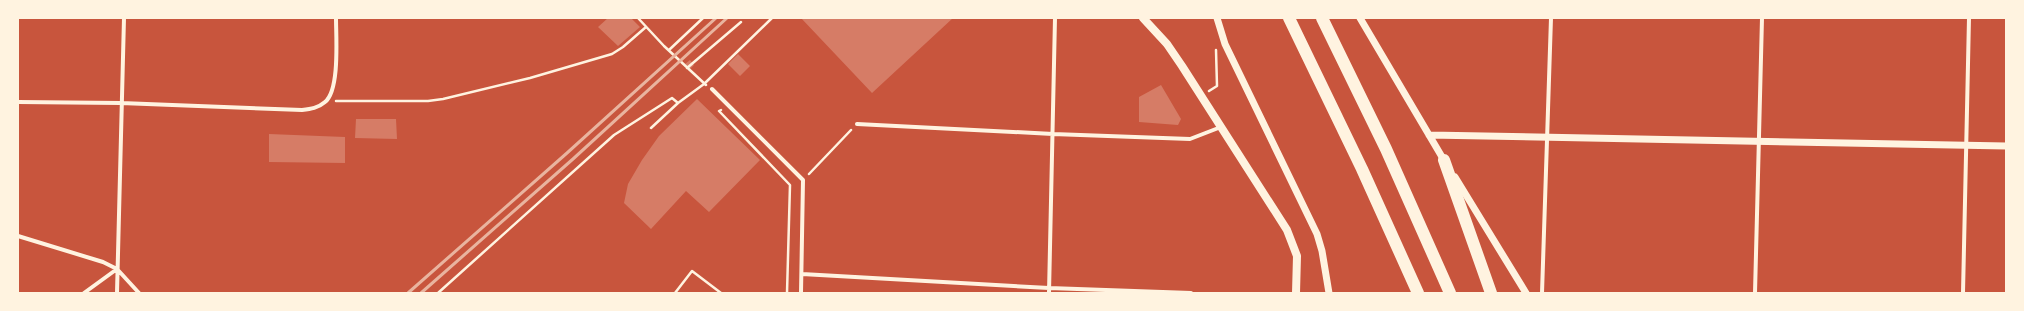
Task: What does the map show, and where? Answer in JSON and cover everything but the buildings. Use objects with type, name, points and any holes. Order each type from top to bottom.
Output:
[{"type":"highway","points":[[1289,18],[1347,135],[1418,293]]},
{"type":"highway","points":[[1322,18],[1386,149],[1450,293]]},
{"type":"highway","points":[[1444,160],[1491,293]]},
{"type":"main road","points":[[1143,18],[1167,44],[1202,96],[1287,230],[1297,256],[1296,293]]},
{"type":"street","points":[[117,293],[124,18]]},
{"type":"street","points":[[18,102],[121,102],[302,110],[316,108],[326,101],[333,89],[336,18]]},
{"type":"street","points":[[1049,290],[1055,18]]},
{"type":"street","points":[[1217,18],[1225,44],[1317,234],[1322,251],[1329,293]]},
{"type":"street","points":[[1360,18],[1444,160],[1526,293]]},
{"type":"street","points":[[1542,293],[1551,18]]},
{"type":"street","points":[[1755,293],[1762,18]]},
{"type":"street","points":[[1963,293],[1969,18]]},
{"type":"street","points":[[712,89],[803,180],[801,293]]},
{"type":"street","points":[[857,124],[1190,139],[1222,127]]},
{"type":"street","points":[[1429,135],[1967,144],[2006,146]]},
{"type":"street","points":[[18,236],[103,262],[117,269],[139,293]]},
{"type":"street","points":[[84,293],[117,269]]},
{"type":"street","points":[[802,274],[1049,290],[1191,293]]},
{"type":"path","points":[[638,18],[687,68],[704,84],[712,89]]},
{"type":"path","points":[[669,50],[703,18]]},
{"type":"path","points":[[652,128],[678,103],[704,84],[772,18]]},
{"type":"path","points":[[687,68],[742,22]]},
{"type":"path","points":[[326,101],[428,101],[443,99],[530,78],[612,54],[623,47],[646,27]]},
{"type":"path","points":[[1202,96],[1217,86],[1216,47]]},
{"type":"path","points":[[438,293],[614,135],[672,98],[678,103]]},
{"type":"path","points":[[727,104],[719,111],[790,184],[787,293]]},
{"type":"path","points":[[803,180],[857,124]]},
{"type":"path","points":[[675,293],[692,271],[721,293]]},
{"type":"railway","points":[[408,293],[567,153],[716,18]]},
{"type":"railway","points":[[421,293],[573,159],[727,18]]}]
